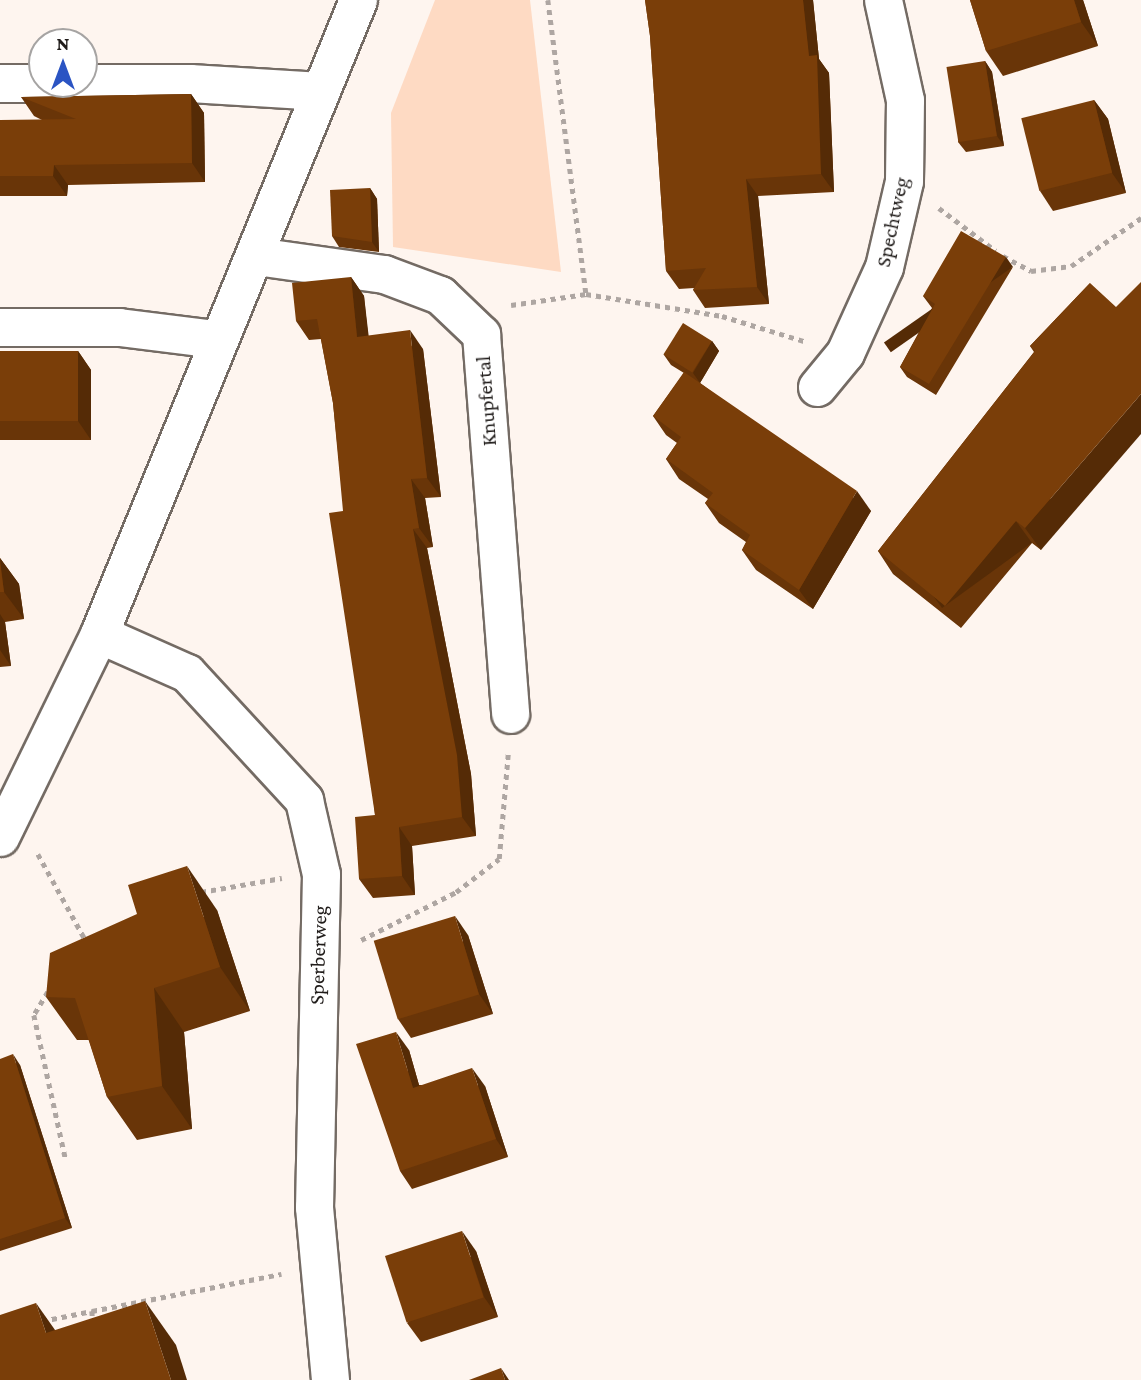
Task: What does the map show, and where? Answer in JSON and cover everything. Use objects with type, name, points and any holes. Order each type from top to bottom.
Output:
[{"type":"street","points":[[5,827],[99,634],[215,339],[256,256],[358,0]]},
{"type":"street","name":"Spechtweg","points":[[817,387],[845,353],[884,267],[904,181],[905,100],[883,0]]},
{"type":"street","points":[[0,83],[190,83],[321,91]]},
{"type":"street","name":"Knupfertal","points":[[256,256],[384,274],[440,295],[465,312],[481,334],[510,714]]},
{"type":"street","points":[[0,327],[119,327],[215,339]]},
{"type":"street","name":"Sperberweg","points":[[99,634],[187,673],[304,800],[321,874],[314,1208],[330,1380]]},
{"type":"path","points":[[548,0],[586,294]]},
{"type":"path","points":[[904,181],[995,251],[1031,271],[1071,266],[1141,218]]},
{"type":"path","points":[[465,312],[586,294],[722,316],[845,353]]},
{"type":"path","points":[[406,921],[499,859],[510,714]]},
{"type":"path","points":[[5,827],[44,862],[93,946]]},
{"type":"path","points":[[192,894],[321,874]]},
{"type":"path","points":[[55,988],[34,1015],[66,1160]]},
{"type":"path","points":[[26,1324],[232,1287],[257,1276]]},
{"type":"path","points":[[92,1311],[93,1339]]},
{"type":"shaded area","points":[[435,0],[530,0],[561,272],[393,247],[391,113]]},
{"type":"building","points":[[645,0],[803,0],[809,56],[817,55],[821,174],[746,179],[757,287],[693,290],[706,268],[666,271],[650,36]]},
{"type":"building","points":[[970,0],[1074,0],[1081,22],[986,51]]},
{"type":"building","points":[[985,61],[997,136],[958,142],[946,67]]},
{"type":"building","points":[[191,94],[192,163],[54,165],[53,176],[0,176],[0,120],[76,119],[21,97],[98,98],[98,96]]},
{"type":"building","points":[[1094,100],[1112,173],[1039,191],[1021,118]]},
{"type":"building","points":[[370,188],[372,242],[332,236],[330,190]]},
{"type":"building","points":[[961,231],[1006,257],[929,384],[900,367],[935,304],[923,296]]},
{"type":"building","points":[[351,277],[357,337],[410,330],[427,478],[411,479],[419,528],[413,529],[457,755],[462,817],[399,827],[402,876],[359,879],[355,817],[375,815],[329,513],[343,511],[333,403],[317,319],[296,321],[292,283]]},
{"type":"building","points":[[1141,282],[1141,394],[1025,528],[1016,521],[945,606],[878,551],[1035,351],[1030,346],[1090,283],[1116,307]]},
{"type":"building","points":[[683,323],[712,341],[692,372],[663,354]]},
{"type":"building","points":[[0,351],[78,351],[78,421],[0,421]]},
{"type":"building","points":[[684,372],[857,491],[799,590],[742,550],[750,535],[705,503],[713,493],[666,459],[681,437],[653,416]]},
{"type":"building","points":[[0,562],[4,592],[0,592]]},
{"type":"building","points":[[187,866],[220,967],[154,988],[162,1086],[107,1097],[75,998],[46,997],[50,953],[137,914],[128,885]]},
{"type":"building","points":[[455,916],[479,994],[398,1019],[374,941]]},
{"type":"building","points":[[396,1032],[413,1088],[472,1068],[496,1139],[400,1171],[356,1044]]},
{"type":"building","points":[[13,1054],[65,1218],[0,1239],[0,1059]]},
{"type":"building","points":[[462,1231],[484,1298],[407,1323],[385,1256]]},
{"type":"building","points":[[145,1301],[171,1380],[0,1380],[0,1315],[36,1303],[46,1333]]},
{"type":"building","points":[[501,1368],[505,1380],[469,1380]]}]
